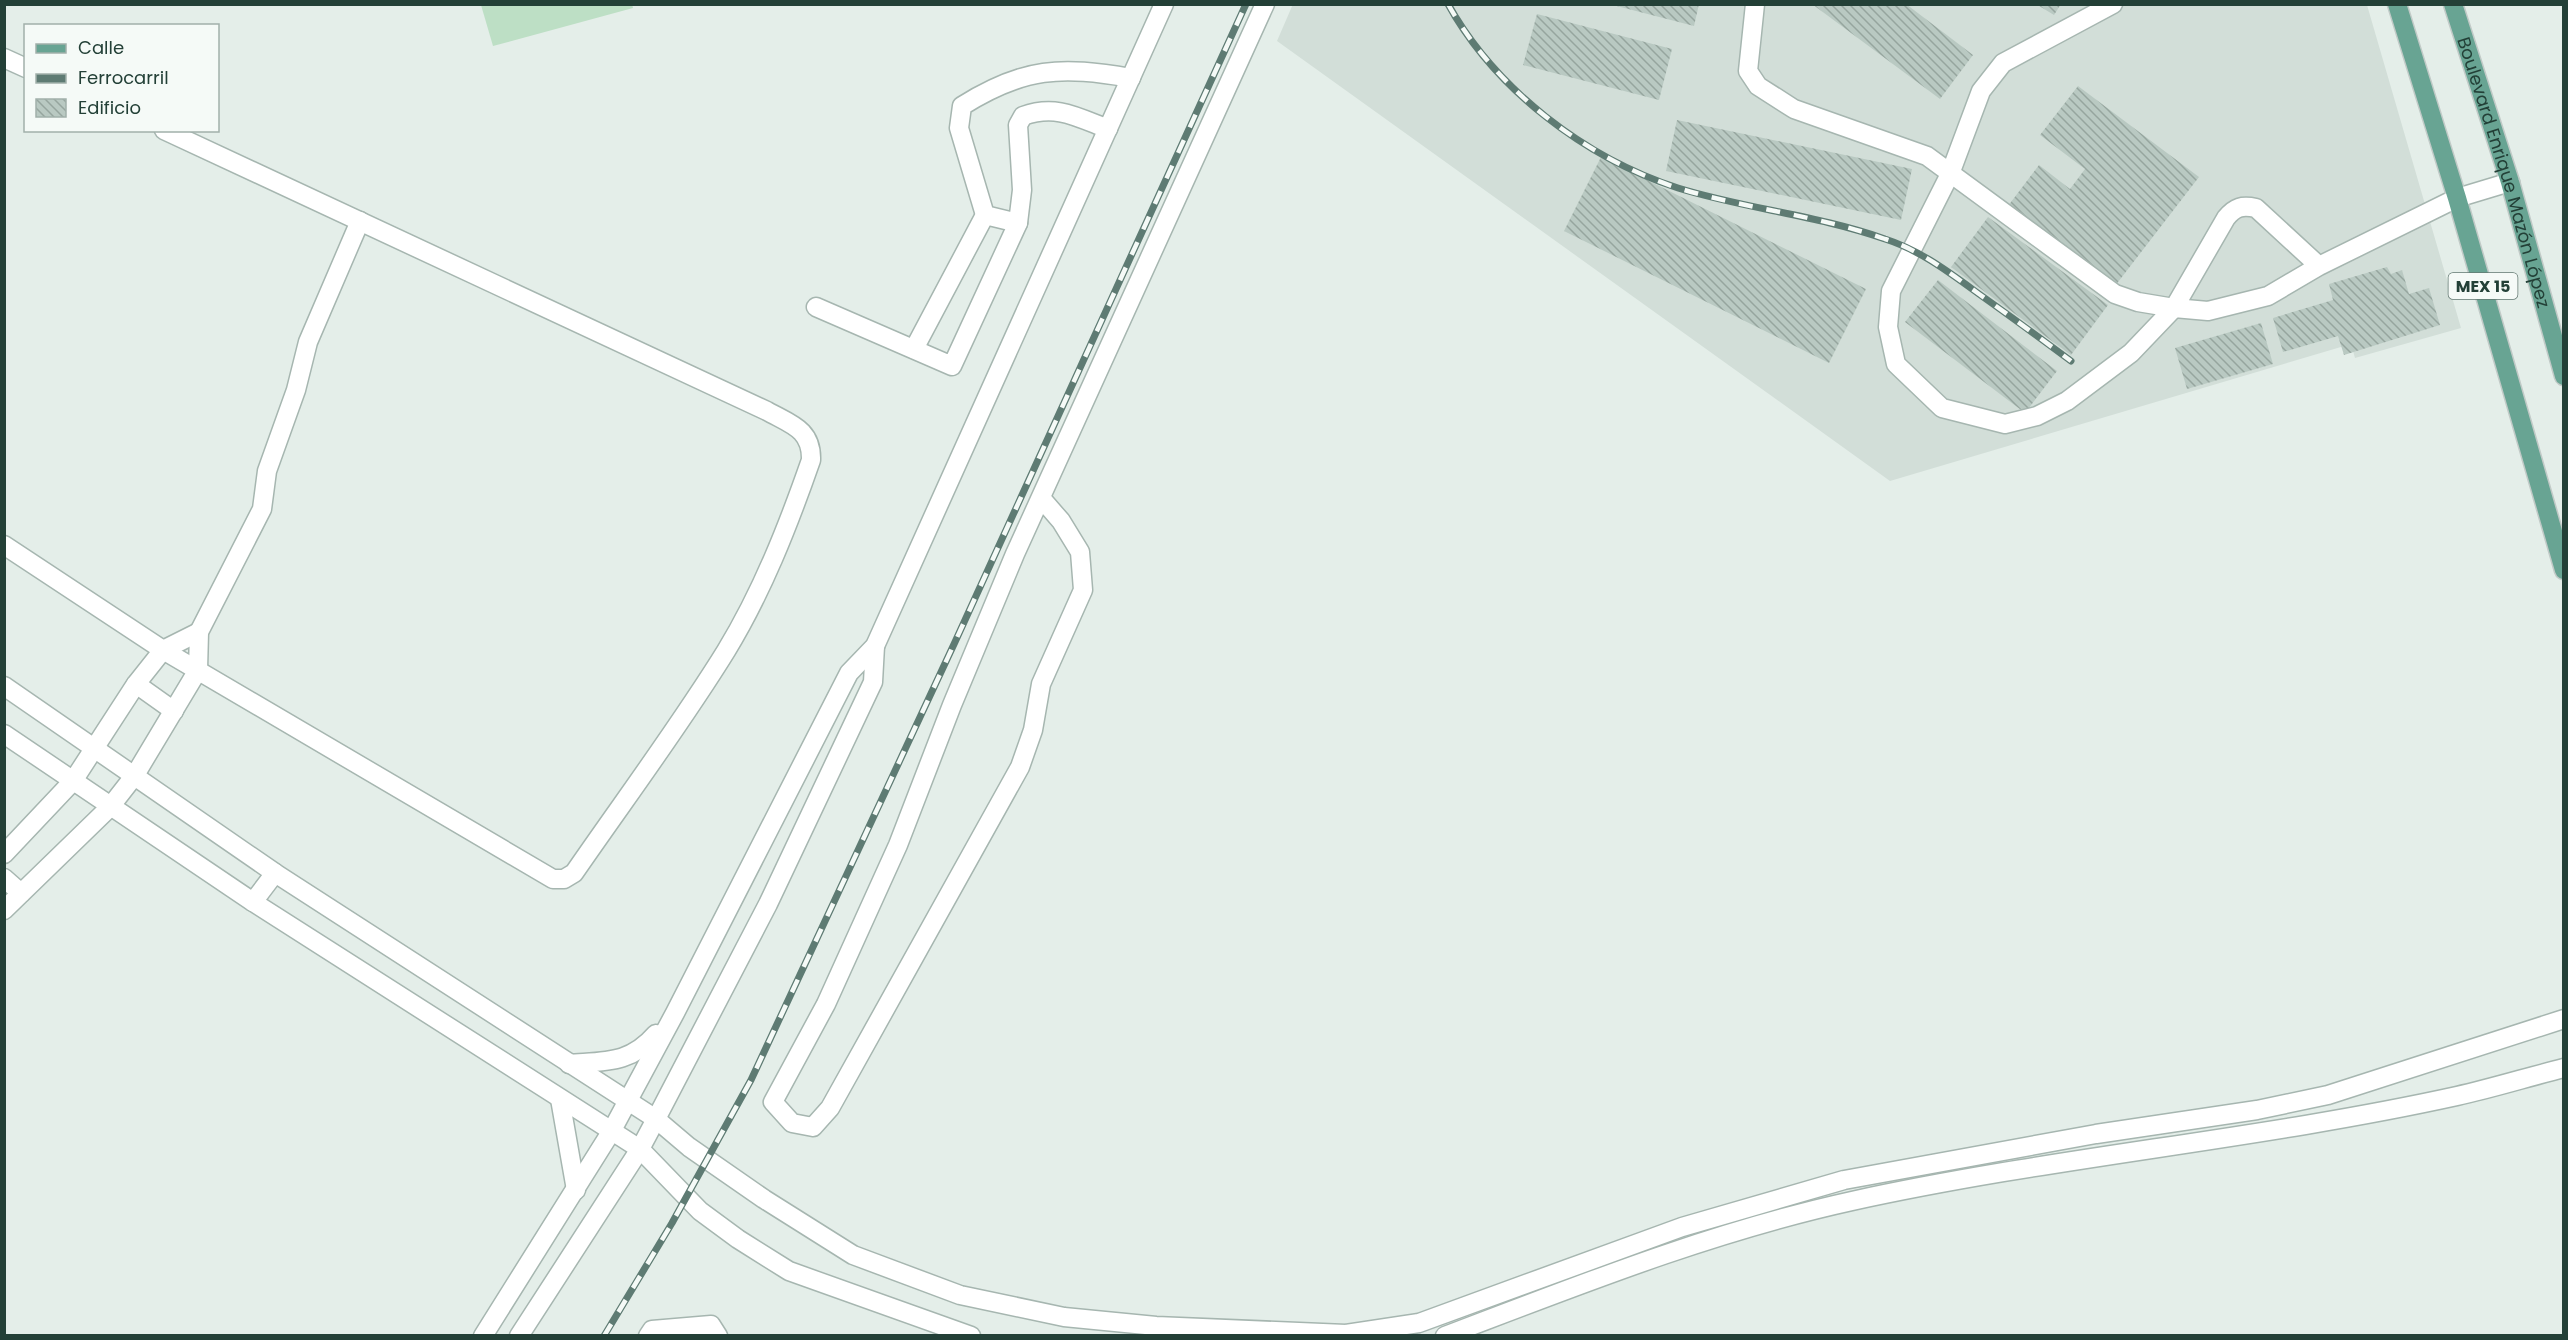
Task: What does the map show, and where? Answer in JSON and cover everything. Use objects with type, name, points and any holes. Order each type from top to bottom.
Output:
[{"type":"main road","name":"MEX 15","points":[[2397,4],[2457,198],[2564,570]]},
{"type":"main road","name":"Boulevard Enrique Mazón López","points":[[2453,4],[2510,182],[2564,376]]},
{"type":"street","points":[[483,1335],[611,1132],[675,1013],[849,673],[875,646],[1164,4]]},
{"type":"street","points":[[1041,498],[1061,521],[1080,552],[1083,591],[1041,684],[1033,730],[1020,767],[830,1108],[813,1127],[792,1124],[773,1102],[826,1004],[898,845],[952,705],[1041,498],[1265,4]]},
{"type":"street","points":[[1755,4],[1748,71],[1758,86],[1794,109],[1927,156],[2115,294],[2138,302],[2208,311],[2268,296],[2319,266],[2457,198],[2510,182]]},
{"type":"street","points":[[2113,4],[2003,63],[1981,91],[1950,174],[1891,291],[1888,327],[1896,364],[1942,408],[2005,424],[2037,416],[2067,401],[2131,353],[2174,308],[2226,218],[2233,210],[2244,206],[2256,208],[2319,266]]},
{"type":"street","points":[[4,58],[24,67]]},
{"type":"street","points":[[914,349],[985,215],[958,128],[962,106],[1010,82],[1050,70],[1084,70],[1131,78]]},
{"type":"street","points":[[816,307],[952,366],[1018,223],[1022,190],[1018,125],[1023,116],[1040,110],[1062,111],[1108,129]]},
{"type":"street","points":[[4,545],[163,650],[553,879],[564,879],[574,873],[727,650],[774,559],[811,460],[812,449],[804,433],[767,411],[168,132]]},
{"type":"street","points":[[985,215],[1018,223]]},
{"type":"street","points":[[4,910],[110,807],[135,776],[198,670],[199,632],[262,509],[267,471],[296,390],[308,342],[360,221]]},
{"type":"street","points":[[4,854],[73,781],[96,749],[136,684],[163,650],[199,632]]},
{"type":"street","points":[[519,1335],[640,1149],[768,904],[873,682],[875,646]]},
{"type":"street","points":[[136,684],[174,711]]},
{"type":"street","points":[[4,686],[275,873],[656,1119],[689,1147],[853,1256],[960,1295],[1064,1317],[1156,1326],[1309,1334],[1346,1334],[1419,1323],[1682,1227],[1844,1180],[2031,1146],[2258,1110],[2328,1095],[2564,1019]]},
{"type":"street","points":[[4,734],[253,902],[640,1149],[700,1211],[738,1239],[789,1271],[971,1335]]},
{"type":"street","points":[[253,902],[275,873]]},
{"type":"street","points":[[4,878],[21,894]]},
{"type":"street","points":[[569,1064],[616,1060],[644,1049],[675,1013]]},
{"type":"street","points":[[1445,1335],[1686,1245],[1851,1201],[2397,1108],[2459,1096],[2564,1068]]},
{"type":"street","points":[[560,1099],[576,1190]]},
{"type":"street","points":[[2031,1146],[2035,1168]]},
{"type":"street","points":[[648,1335],[652,1330],[711,1325],[718,1335]]},
{"type":"shaded area","points":[[1293,4],[2367,5],[2461,328],[2355,358],[2351,344],[1890,481],[1277,41]]},
{"type":"green space","points":[[632,4],[633,8],[493,46],[481,5]]},
{"type":"building","points":[[1609,4],[1699,4],[1694,26]]},
{"type":"building","points":[[1812,4],[1906,4],[1973,55],[1940,99]]},
{"type":"building","points":[[2036,4],[2061,4],[2054,15]]},
{"type":"building","points":[[1537,14],[1672,49],[1659,100],[1523,65]]},
{"type":"building","points":[[2078,86],[2199,177],[2115,286],[2008,206],[2039,165],[2070,189],[2085,169],[2040,135]]},
{"type":"building","points":[[1677,120],[1912,169],[1901,220],[1666,171]]},
{"type":"building","points":[[1601,157],[1866,289],[1829,363],[1564,231]]},
{"type":"building","points":[[1988,217],[2108,305],[2071,355],[1951,267]]},
{"type":"building","points":[[2387,267],[2391,274],[2402,270],[2409,294],[2429,288],[2440,325],[2344,355],[2338,336],[2283,352],[2273,318],[2333,300],[2329,284]]},
{"type":"building","points":[[1938,280],[2057,371],[2025,413],[1905,322]]},
{"type":"building","points":[[2261,323],[2273,364],[2187,389],[2175,348]]},
{"type":"railway","points":[[604,1336],[672,1223],[751,1080],[955,642],[1246,4]]},
{"type":"railway","points":[[1448,4],[1468,35],[1517,92],[1546,117],[1609,159],[1678,188],[1834,224],[1898,244],[1946,270],[2071,361]]}]
